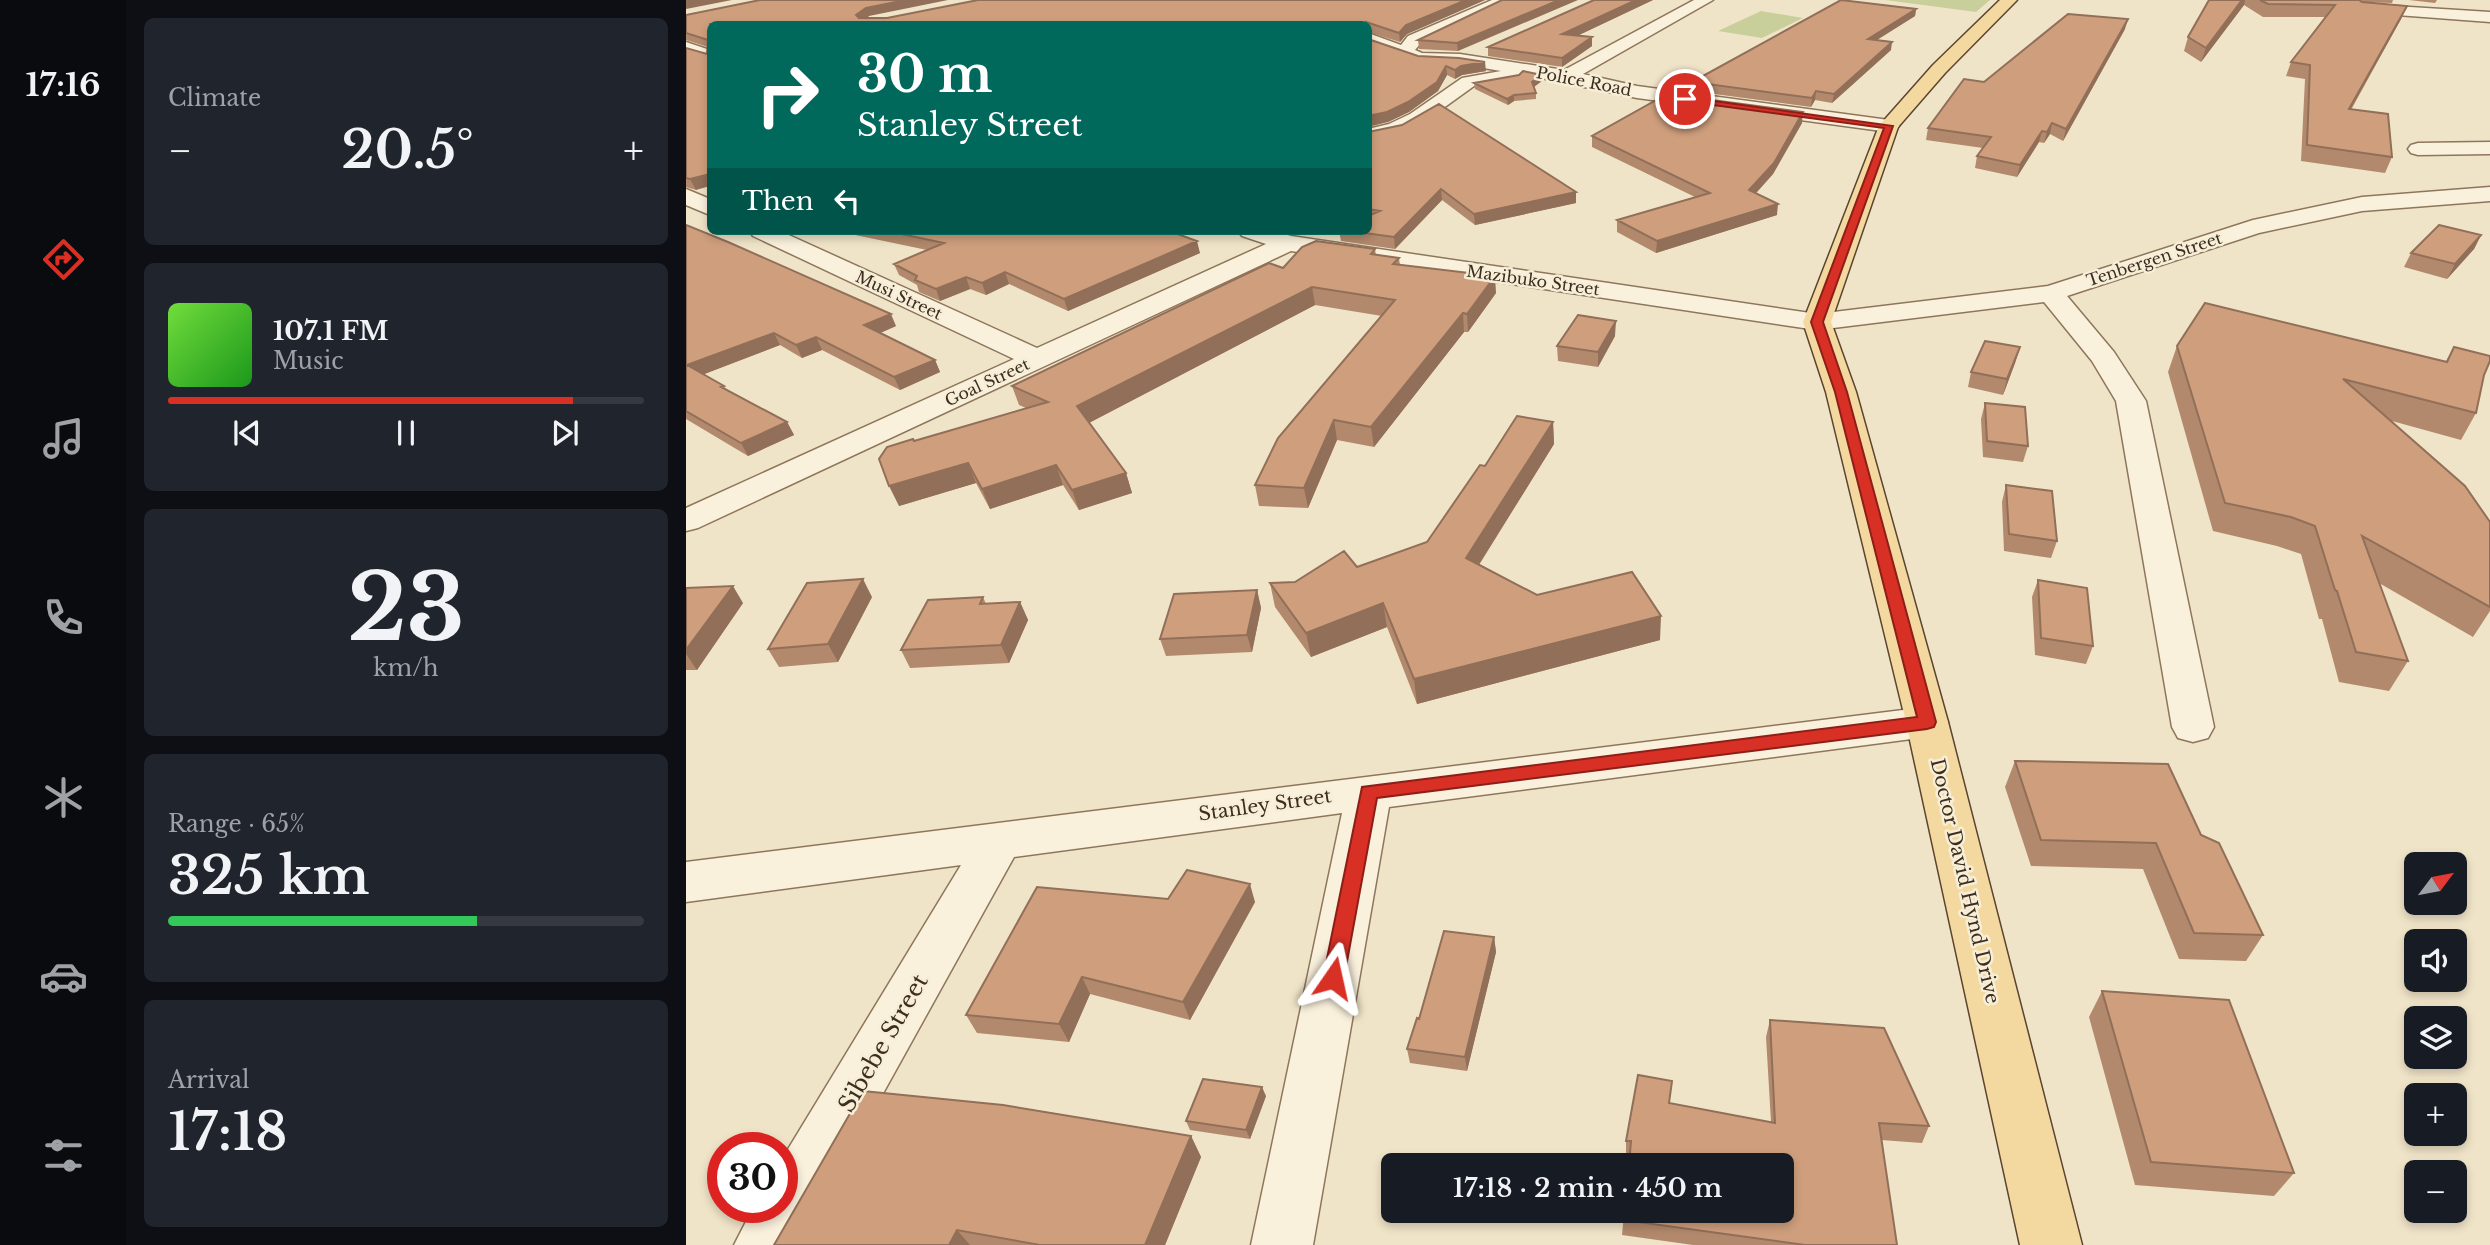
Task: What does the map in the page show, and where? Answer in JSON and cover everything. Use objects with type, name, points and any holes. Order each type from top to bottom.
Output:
[{"type":"main road","points":[[1817,322],[1889,126],[1939,69],[2009,0]]},
{"type":"main road","name":"Doctor David Hynd Drive","points":[[1817,322],[1841,392],[1927,722],[2051,1245]]},
{"type":"street","points":[[1405,51],[1414,40],[1505,0]]},
{"type":"street","points":[[1567,76],[1705,0]]},
{"type":"street","points":[[2362,9],[2490,17]]},
{"type":"street","name":"Police Road","points":[[1372,39],[1420,58],[1460,59],[1567,76],[1637,92],[1889,126]]},
{"type":"street","points":[[686,47],[707,55]]},
{"type":"street","points":[[1460,59],[1485,48]]},
{"type":"street","points":[[686,69],[707,64]]},
{"type":"street","name":"Police Road","points":[[1372,134],[1395,129],[1418,118],[1468,82],[1528,70]]},
{"type":"street","points":[[2418,149],[2490,148]]},
{"type":"street","name":"Tenbergen Street","points":[[1817,322],[2051,293],[2253,227],[2362,204],[2490,194]]},
{"type":"street","points":[[686,196],[707,206]]},
{"type":"street","name":"Musi Street","points":[[770,235],[1037,359]]},
{"type":"street","name":"Mazibuko Street","points":[[1263,235],[1288,243],[1817,322]]},
{"type":"street","points":[[1364,235],[1384,239]]},
{"type":"street","name":"Goal Street","points":[[700,514],[1288,243]]},
{"type":"street","points":[[2051,293],[2104,358],[2131,401],[2193,727]]},
{"type":"street","points":[[686,489],[700,514]]},
{"type":"street","name":"Stanley Street","points":[[686,882],[1927,722]]},
{"type":"street","points":[[1282,1245],[1369,792]]},
{"type":"street","name":"Sibebe Street","points":[[765,1245],[1000,840]]},
{"type":"green space","points":[[1885,0],[1990,0],[1976,12]]},
{"type":"green space","points":[[1761,11],[1803,18],[1762,38],[1718,31]]},
{"type":"building","points":[[760,0],[906,0],[866,8],[856,15],[859,18],[887,18],[978,0],[1466,0],[1406,25],[1399,33],[1372,24],[1372,21],[707,21],[707,40],[686,33],[686,15]]},
{"type":"building","points":[[1502,0],[1559,0],[1457,43],[1418,40]]},
{"type":"building","points":[[1594,0],[1636,0],[1562,34],[1592,37],[1562,58],[1488,47]]},
{"type":"building","points":[[1841,0],[1916,9],[1868,39],[1892,42],[1834,94],[1816,91],[1812,98],[1692,82]]},
{"type":"building","points":[[2209,0],[2242,0],[2206,48],[2188,37]]},
{"type":"building","points":[[2260,0],[2359,0],[2407,6],[2349,109],[2388,114],[2392,157],[2307,145],[2310,65],[2291,62],[2335,5],[2268,4]]},
{"type":"building","points":[[2068,14],[2128,19],[2066,129],[2052,123],[2047,132],[2042,131],[2020,165],[1977,156],[1991,137],[1928,128],[1964,79],[1984,82]]},
{"type":"building","points":[[1372,40],[1418,56],[1485,62],[1461,66],[1455,70],[1446,66],[1437,82],[1408,102],[1387,112],[1372,115]]},
{"type":"building","points":[[686,48],[707,54],[707,175],[690,179],[686,178]]},
{"type":"building","points":[[1523,71],[1542,75],[1532,82],[1536,93],[1514,95],[1507,99],[1474,83],[1519,75]]},
{"type":"building","points":[[1667,94],[1803,112],[1774,163],[1749,190],[1778,204],[1657,241],[1617,220],[1710,193],[1592,136]]},
{"type":"building","points":[[1439,104],[1576,192],[1474,214],[1441,189],[1394,237],[1372,234],[1372,214],[1380,211],[1372,210],[1372,131],[1402,125]]},
{"type":"building","points":[[686,225],[891,314],[864,325],[935,360],[894,377],[816,337],[796,345],[774,333],[687,365],[724,386],[721,387],[787,422],[741,443],[686,411]]},
{"type":"building","points":[[2439,225],[2481,235],[2455,264],[2411,253]]},
{"type":"building","points":[[906,235],[1180,235],[1197,241],[1064,299],[1005,272],[982,283],[966,277],[936,289],[915,280],[917,276],[894,264],[944,243]]},
{"type":"building","points":[[1316,241],[1375,249],[1371,254],[1399,258],[1393,264],[1495,276],[1467,314],[1463,313],[1371,427],[1334,420],[1304,488],[1255,485],[1278,438],[1395,300],[1312,287],[1077,406],[1126,473],[1072,490],[1056,465],[982,489],[968,463],[889,486],[879,459],[887,447],[1048,402],[1012,386],[1269,263],[1283,268],[1302,247]]},
{"type":"building","points":[[2205,303],[2447,362],[2454,347],[2490,356],[2476,413],[2343,379],[2465,486],[2490,522],[2490,607],[2362,536],[2408,661],[2356,652],[2315,526],[2291,517],[2225,503],[2177,346]]},
{"type":"building","points":[[1578,315],[1616,321],[1598,352],[1557,346]]},
{"type":"building","points":[[1985,341],[2020,347],[2007,379],[1971,372]]},
{"type":"building","points":[[1985,403],[2025,407],[2028,446],[1987,441]]},
{"type":"building","points":[[1517,416],[1553,422],[1466,558],[1537,595],[1632,572],[1661,616],[1414,679],[1383,603],[1306,633],[1270,583],[1295,582],[1344,551],[1357,567],[1427,542],[1480,465],[1485,466]]},
{"type":"building","points":[[2006,485],[2052,491],[2057,541],[2009,534]]},
{"type":"building","points":[[863,579],[828,644],[768,649],[807,583]]},
{"type":"building","points":[[2038,580],[2087,588],[2093,646],[2041,638]]},
{"type":"building","points":[[733,586],[686,650],[686,588]]},
{"type":"building","points":[[1257,590],[1247,635],[1160,639],[1174,594]]},
{"type":"building","points":[[983,597],[980,604],[1020,602],[1001,645],[901,650],[928,600]]},
{"type":"building","points":[[2015,761],[2168,764],[2201,835],[2219,843],[2263,935],[2194,933],[2156,843],[2041,840]]},
{"type":"building","points":[[1187,870],[1250,884],[1183,1002],[1082,977],[1059,1024],[966,1015],[1037,887],[1168,899]]},
{"type":"building","points":[[1444,931],[1494,937],[1465,1057],[1407,1049],[1417,1018],[1419,1019]]},
{"type":"building","points":[[2102,991],[2229,1000],[2294,1173],[2151,1162]]},
{"type":"building","points":[[1770,1020],[1884,1028],[1929,1126],[1879,1123],[1897,1245],[1805,1245],[1645,1223],[1794,1223],[1794,1153],[1630,1153],[1631,1141],[1626,1141],[1638,1075],[1672,1081],[1669,1103],[1775,1123]]},
{"type":"building","points":[[1203,1079],[1262,1087],[1246,1130],[1186,1121]]},
{"type":"building","points":[[863,1091],[1003,1105],[1191,1136],[1145,1245],[1040,1245],[957,1230],[949,1245],[774,1245],[787,1223],[798,1223],[798,1203]]},
{"type":"route","points":[[1333,978],[1369,792],[1927,722],[1841,392],[1817,322],[1889,126],[1685,99]]}]
